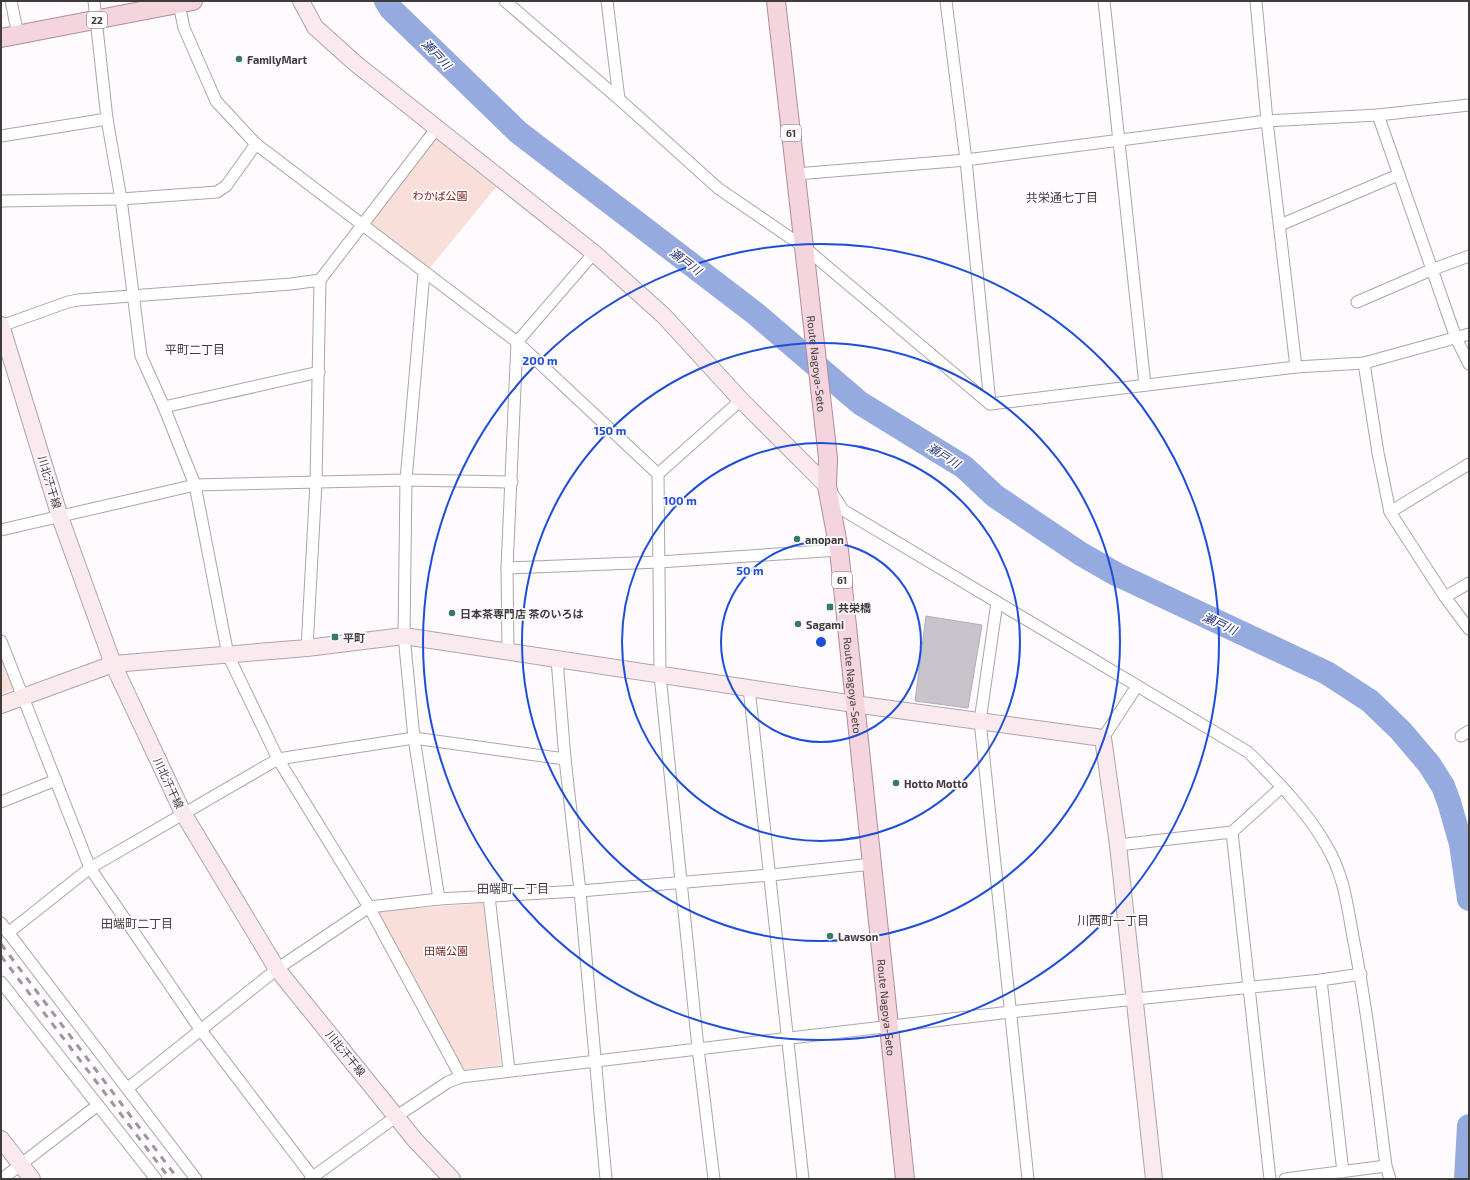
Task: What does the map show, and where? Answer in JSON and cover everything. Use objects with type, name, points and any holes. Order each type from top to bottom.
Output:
[{"type":"main road","name":"Route Nagoya-Seto","points":[[776,1],[828,458],[827,486],[839,550],[905,1179]]},
{"type":"main road","name":"22","points":[[10,36],[186,2]]},
{"type":"street","points":[[10,36],[11,1]]},
{"type":"street","points":[[94,1],[107,118],[121,200],[141,356],[164,407],[195,485],[228,655],[278,759],[370,907],[460,1077]]},
{"type":"street","points":[[301,1],[315,27],[355,62],[436,129],[594,253],[664,316],[741,400],[827,486],[843,510],[1248,752],[1282,787],[1307,818],[1326,846],[1344,885],[1361,974],[1386,1166],[1390,1179]]},
{"type":"street","points":[[505,1],[619,99],[720,189],[804,247],[990,404],[1296,367],[1364,364],[1469,334]]},
{"type":"street","points":[[607,1],[619,99]]},
{"type":"street","points":[[946,1],[966,160],[990,404]]},
{"type":"street","points":[[1104,1],[1145,385]]},
{"type":"street","points":[[1256,1],[1267,121],[1296,367]]},
{"type":"street","points":[[186,2],[184,28],[216,101],[256,144],[364,225],[424,273],[517,342],[658,474],[660,675],[698,1048],[714,1179]]},
{"type":"street","points":[[796,174],[966,160],[1267,121],[1378,115],[1469,105]]},
{"type":"street","points":[[1378,115],[1430,270],[1456,338],[1469,364]]},
{"type":"street","points":[[1,136],[107,118]]},
{"type":"street","points":[[307,648],[316,482],[320,280],[364,225],[436,129]]},
{"type":"street","points":[[1,201],[121,200],[217,192],[226,186],[256,144]]},
{"type":"street","points":[[1280,225],[1398,175]]},
{"type":"street","points":[[508,652],[508,568],[517,342],[594,253]]},
{"type":"street","points":[[1357,302],[1430,270],[1469,256]]},
{"type":"street","points":[[424,273],[406,480],[404,636],[414,738],[439,899]]},
{"type":"street","points":[[1,325],[68,302],[133,295],[291,284],[320,280]]},
{"type":"street","name":"川北汗干線","points":[[1,325],[60,517],[113,664],[183,813],[277,969],[415,1140],[452,1179]]},
{"type":"street","points":[[1364,364],[1378,453],[1390,512],[1445,597],[1469,629]]},
{"type":"street","points":[[164,407],[319,372]]},
{"type":"street","points":[[658,474],[741,400]]},
{"type":"street","points":[[1390,512],[1469,464]]},
{"type":"street","points":[[1,530],[195,485],[406,480],[512,482]]},
{"type":"street","points":[[508,568],[659,562],[839,550]]},
{"type":"street","points":[[1445,597],[1469,583]]},
{"type":"street","points":[[997,602],[980,721],[1028,1179]]},
{"type":"street","points":[[1,705],[113,664],[307,648],[404,636],[854,704],[1104,738]]},
{"type":"street","points":[[1,641],[90,868],[200,1029],[312,1178],[396,1116],[448,1082],[460,1077],[509,1070],[1010,1012],[1321,980],[1361,974]]},
{"type":"street","points":[[557,659],[565,759],[580,891],[606,1179]]},
{"type":"street","points":[[1137,686],[1104,738],[1118,845],[1154,1179]]},
{"type":"street","points":[[750,688],[803,1179]]},
{"type":"street","points":[[8,933],[90,868],[278,759],[414,738],[565,759]]},
{"type":"street","points":[[1,802],[56,780]]},
{"type":"street","points":[[1118,845],[1232,832],[1282,787]]},
{"type":"street","points":[[1232,832],[1270,1179]]},
{"type":"street","points":[[128,1088],[277,969],[370,907],[439,899],[580,891],[682,883],[872,864]]},
{"type":"street","points":[[489,896],[509,1070]]},
{"type":"street","points":[[1,923],[196,1179]]},
{"type":"street","points":[[1321,980],[1343,1172]]},
{"type":"street","points":[[1,982],[98,1105],[123,1140],[156,1179]]},
{"type":"street","points":[[2,1179],[98,1105]]},
{"type":"street","points":[[1,1139],[32,1179]]},
{"type":"street","points":[[1286,1179],[1386,1166]]},
{"type":"green space","name":"わかば公園","points":[[438,134],[501,181],[429,269],[369,223]]},
{"type":"green space","points":[[1,656],[14,689],[1,694]]},
{"type":"green space","name":"田端公園","points":[[484,903],[501,1065],[464,1070],[376,911]]},
{"type":"building","points":[[926,616],[982,625],[968,708],[915,701]]},
{"type":"waterway","name":"瀬戸川","points":[[386,1],[391,9],[518,132],[756,314],[860,403],[964,467],[995,496],[1081,554],[1116,574],[1327,673],[1370,701],[1401,731],[1429,764],[1443,786],[1461,844],[1469,899]]},
{"type":"waterway","name":"瀬戸川","points":[[1466,1179],[1469,1126]]},
{"type":"railway","points":[[1,944],[178,1179]]},
{"type":"railway","points":[[1,956],[170,1179]]},
{"type":"place","name":"FamilyMart","points":[[239,59]]},
{"type":"place","name":"anopan","points":[[797,539]]},
{"type":"place","name":"共栄橋","points":[[830,607]]},
{"type":"place","name":"日本茶専門店 茶のいろは","points":[[452,613]]},
{"type":"place","name":"Sagami","points":[[798,624]]},
{"type":"place","name":"平町","points":[[335,637]]},
{"type":"place","name":"Hotto Motto","points":[[896,783]]},
{"type":"place","name":"Lawson","points":[[830,936]]},
{"type":"district","name":"共栄通七丁目","points":[[1062,197]]},
{"type":"district","name":"平町二丁目","points":[[195,349]]},
{"type":"district","name":"田端町一丁目","points":[[513,888]]},
{"type":"district","name":"川西町一丁目","points":[[1113,920]]},
{"type":"district","name":"田端町二丁目","points":[[137,923]]}]
